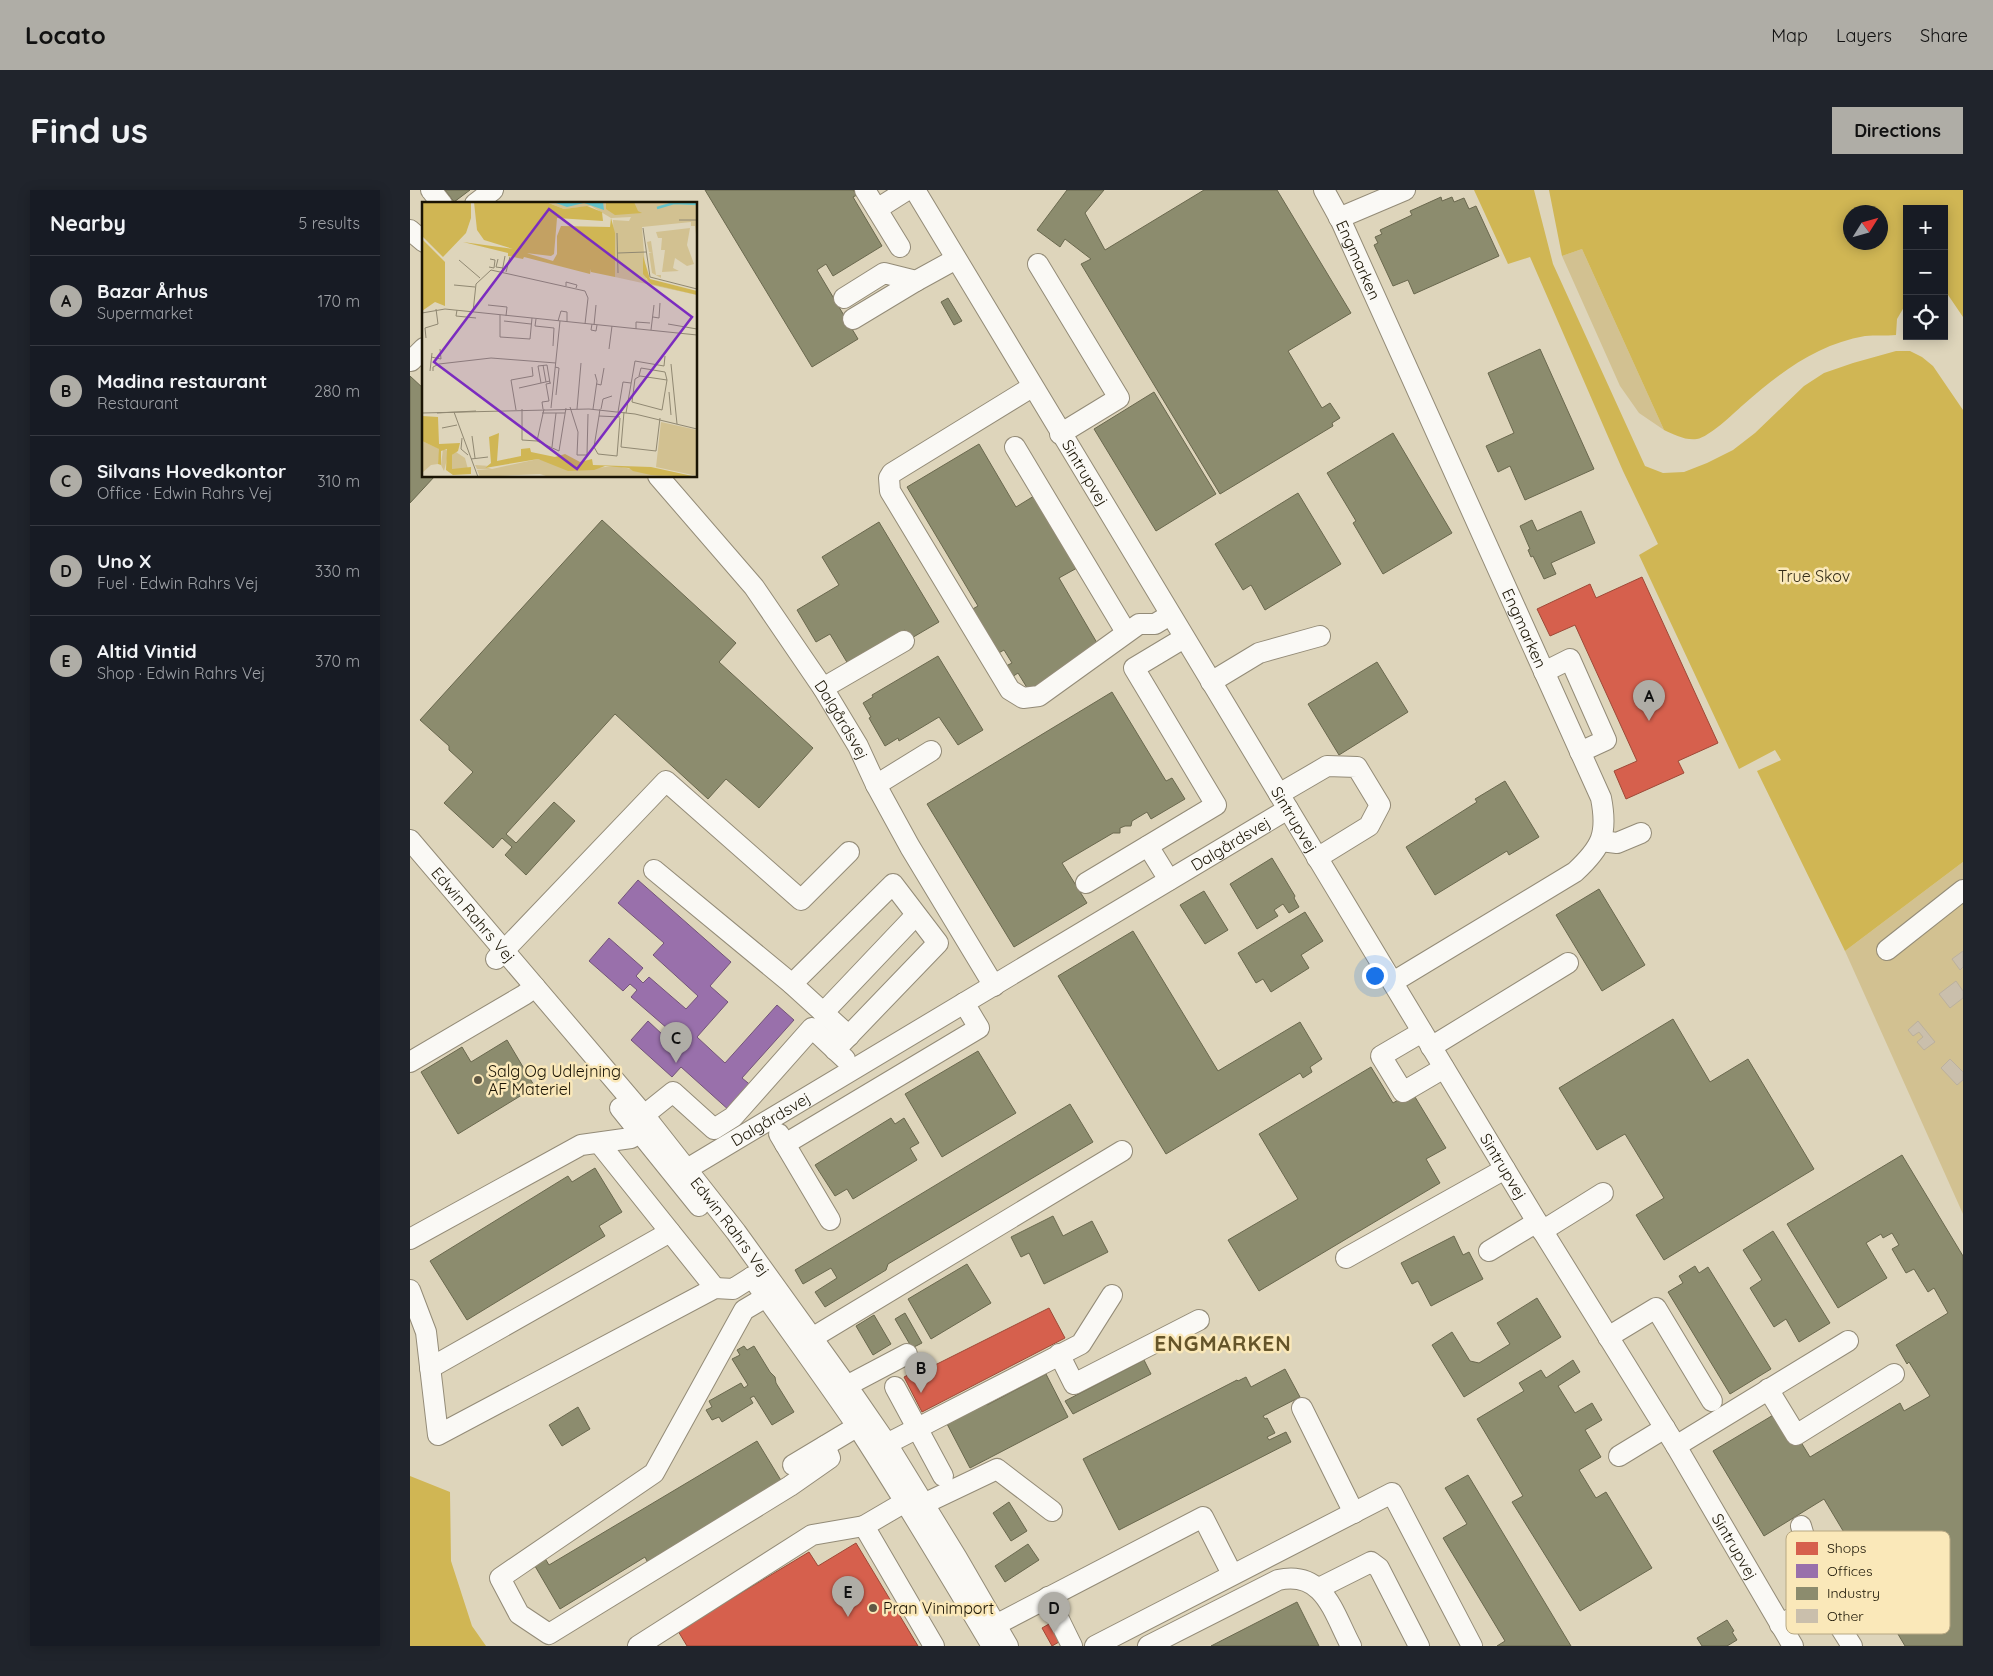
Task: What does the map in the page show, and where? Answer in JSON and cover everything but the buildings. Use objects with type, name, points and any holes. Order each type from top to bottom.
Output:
[{"type":"street","points":[[431,190],[440,202]]},
{"type":"street","points":[[478,202],[493,190]]},
{"type":"street","points":[[866,190],[900,247]]},
{"type":"street","points":[[1340,218],[1405,190]]},
{"type":"street","name":"Engmarken","points":[[1327,191],[1601,798],[1605,818],[1601,841],[1592,856],[1569,876],[1393,982]]},
{"type":"street","points":[[877,209],[919,192]]},
{"type":"street","name":"Sintrupvej","points":[[919,192],[956,259],[1060,434],[1393,982],[1539,1227],[1676,1446],[1793,1646]]},
{"type":"street","points":[[410,230],[422,240]]},
{"type":"street","points":[[853,319],[956,259]]},
{"type":"street","points":[[1038,264],[1119,398],[1060,434]]},
{"type":"street","points":[[844,298],[884,273],[916,281]]},
{"type":"street","points":[[1032,387],[898,469],[889,478],[890,491],[1010,690],[1023,698],[1039,696],[1126,632],[1139,624],[1155,624],[1170,615]]},
{"type":"street","points":[[1015,447],[1126,632]]},
{"type":"street","name":"Dalgårdsvej","points":[[660,478],[754,587],[823,688],[858,746],[876,785],[910,847],[994,986]]},
{"type":"street","points":[[1211,682],[1259,653],[1320,636]]},
{"type":"street","points":[[1086,883],[1216,805],[1134,668],[1184,638]]},
{"type":"street","points":[[823,688],[904,641]]},
{"type":"street","points":[[1544,672],[1570,659],[1606,740],[1580,752]]},
{"type":"street","points":[[876,785],[931,751]]},
{"type":"street","name":"Dalgårdsvej","points":[[682,1173],[1169,880],[1283,802],[1327,766],[1357,767],[1380,805],[1370,826],[1317,858]]},
{"type":"street","points":[[500,955],[666,781],[801,900],[849,852]]},
{"type":"street","points":[[1601,841],[1617,843],[1641,833]]},
{"type":"street","name":"Edwin Rahrs Vej","points":[[410,840],[500,955],[639,1124],[682,1173],[772,1293],[841,1389],[915,1502],[995,1640]]},
{"type":"street","points":[[1148,846],[1169,880]]},
{"type":"street","name":"Edwin Rahrs Vej","points":[[410,861],[500,955]]},
{"type":"street","points":[[654,870],[792,984],[824,1013],[855,1069]]},
{"type":"street","points":[[792,984],[892,884],[938,943],[842,1043]]},
{"type":"street","points":[[1887,950],[1963,890]]},
{"type":"street","points":[[824,1013],[916,915]]},
{"type":"street","points":[[1444,1068],[1403,1092],[1381,1056],[1426,1040],[1568,963]]},
{"type":"street","points":[[410,1062],[530,991]]},
{"type":"street","points":[[785,1144],[979,1028],[964,1003]]},
{"type":"street","points":[[410,1239],[581,1145],[631,1138],[639,1124],[673,1092],[714,1129],[733,1117],[812,1028],[842,1043]]},
{"type":"street","points":[[771,1120],[830,1220]]},
{"type":"street","points":[[599,1143],[714,1288]]},
{"type":"street","points":[[807,1341],[1122,1151]]},
{"type":"street","points":[[1346,1258],[1504,1169]]},
{"type":"street","name":"Edwin Rahrs Vej","points":[[682,1173],[752,1276],[772,1293]]},
{"type":"street","points":[[1489,1251],[1602,1193]]},
{"type":"street","points":[[430,1368],[670,1232]]},
{"type":"street","points":[[410,1290],[426,1332],[438,1435],[714,1288],[733,1289],[752,1276]]},
{"type":"street","points":[[772,1293],[744,1310],[654,1473],[500,1578],[519,1614],[549,1634],[790,1486],[830,1458],[825,1446]]},
{"type":"street","points":[[880,1448],[1081,1344],[1112,1295]]},
{"type":"street","points":[[1608,1337],[1656,1308],[1712,1401]]},
{"type":"street","points":[[1059,1354],[1074,1384],[1199,1320]]},
{"type":"street","points":[[1676,1446],[1848,1341]]},
{"type":"street","points":[[841,1389],[906,1354]]},
{"type":"street","points":[[1768,1389],[1796,1435],[1894,1374]]},
{"type":"street","points":[[895,1386],[943,1476]]},
{"type":"street","points":[[1302,1408],[1354,1512]]},
{"type":"street","points":[[793,1465],[864,1423]]},
{"type":"street","points":[[1619,1456],[1665,1428]]},
{"type":"street","points":[[638,1646],[812,1535],[864,1526],[915,1502],[997,1469],[1052,1511]]},
{"type":"street","points":[[1095,1646],[1392,1493],[1472,1646]]},
{"type":"street","points":[[995,1640],[1048,1598],[1203,1517],[1232,1574]]},
{"type":"street","points":[[864,1526],[934,1646]]},
{"type":"street","points":[[1801,1526],[1802,1531]]},
{"type":"street","points":[[1319,1588],[1370,1562],[1379,1568],[1419,1646]]},
{"type":"street","points":[[1148,1646],[1278,1580],[1289,1577],[1301,1578],[1319,1588],[1351,1646]]},
{"type":"street","points":[[1048,1598],[1072,1646]]},
{"type":"street","points":[[1780,1625],[1786,1622]]},
{"type":"street","points":[[1844,1634],[1852,1646]]},
{"type":"shaded area","points":[[1582,249],[1664,430],[1639,413],[1620,386],[1562,256]]},
{"type":"shaded area","points":[[1963,862],[1963,1214],[1845,951]]},
{"type":"green space","name":"True Skov","points":[[1474,190],[1534,190],[1553,264],[1645,466],[1663,473],[1684,472],[1707,463],[1733,450],[1755,433],[1804,386],[1824,373],[1896,351],[1910,351],[1922,357],[1933,366],[1963,410],[1963,862],[1845,951],[1757,771],[1781,760],[1775,750],[1739,769],[1639,555],[1658,544],[1623,471],[1530,257],[1508,264]]},
{"type":"green space","points":[[1549,190],[1963,190],[1963,317],[1948,295],[1948,205],[1903,205],[1903,309],[1897,319],[1896,335],[1865,336],[1847,340],[1815,353],[1770,382],[1714,430],[1697,439],[1684,438],[1664,430],[1582,249],[1562,256]]},
{"type":"green space","points":[[410,1476],[450,1492],[451,1561],[472,1626],[486,1646],[410,1646]]},
{"type":"place","name":"Bazar Århus","points":[[1649,721]]},
{"type":"place","name":"Silvans Hovedkontor","points":[[676,1063]]},
{"type":"place","name":"Salg Og Udlejning AF Materiel","points":[[478,1080]]},
{"type":"place","name":"Madina restaurant","points":[[921,1393]]},
{"type":"place","name":"Pran Vinimport","points":[[873,1608]]},
{"type":"place","name":"Altid Vintid","points":[[848,1617]]},
{"type":"place","name":"Uno X","points":[[1054,1633]]},
{"type":"district","name":"ENGMARKEN","points":[[1223,1343]]}]
